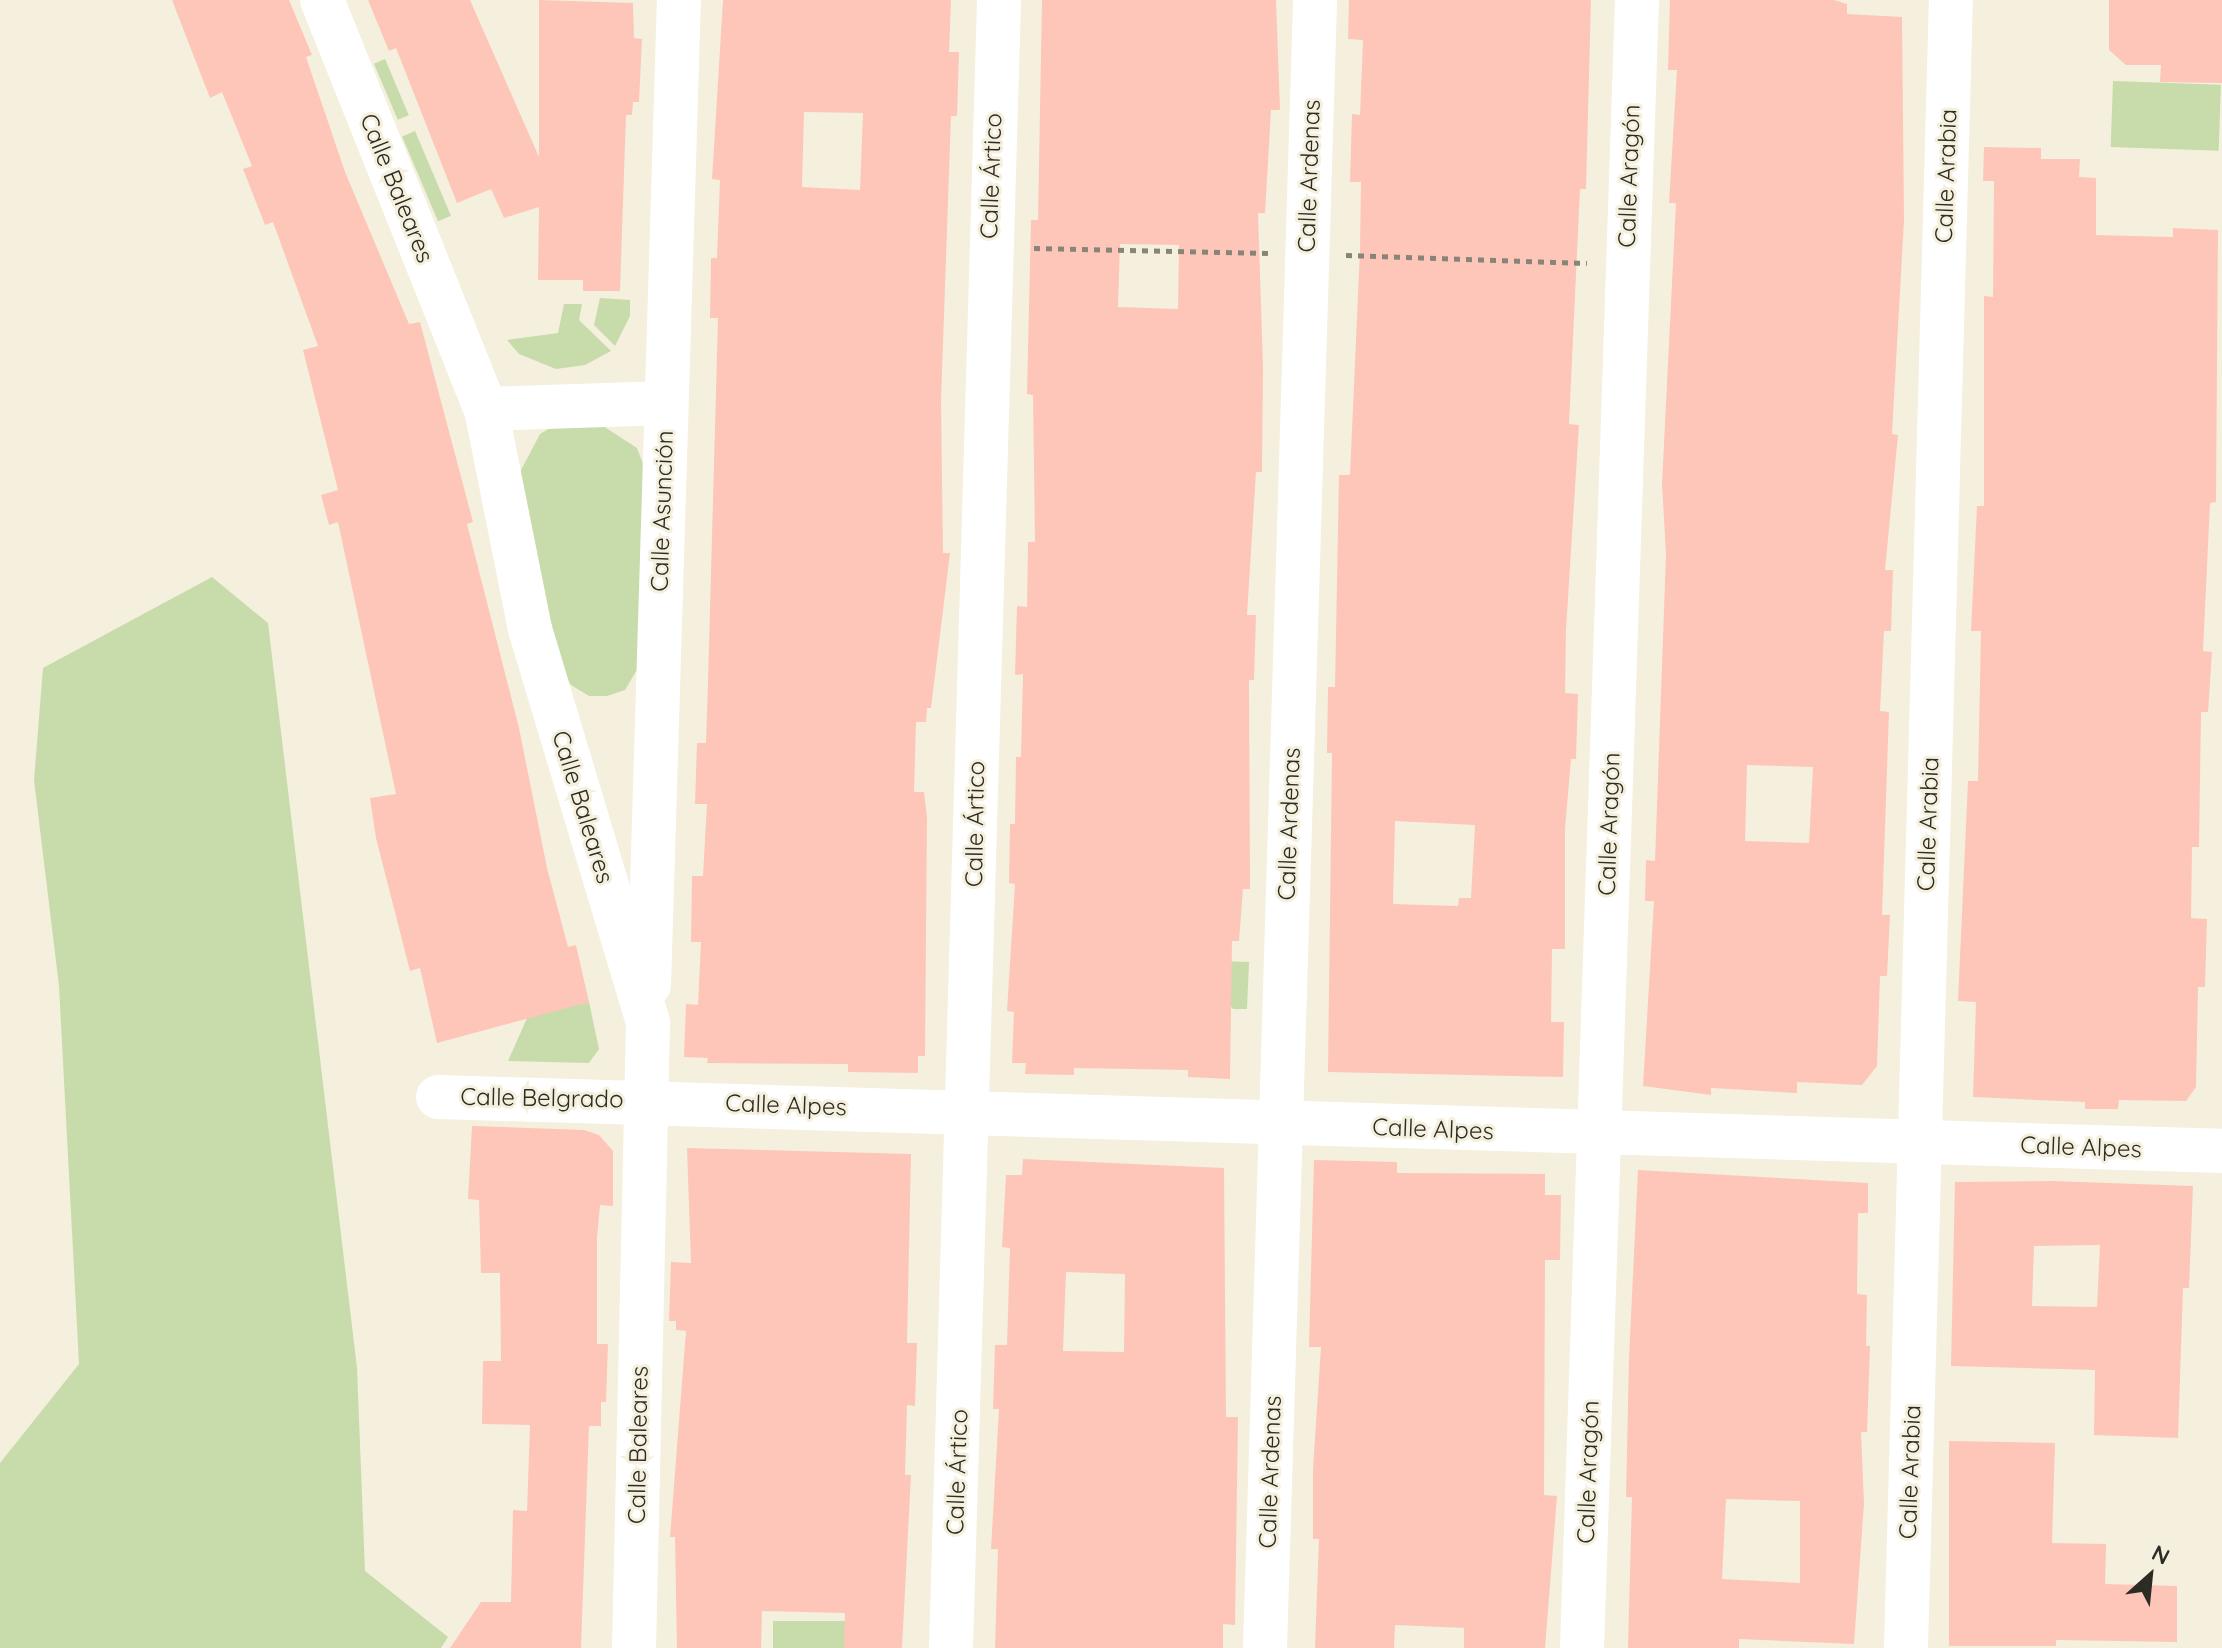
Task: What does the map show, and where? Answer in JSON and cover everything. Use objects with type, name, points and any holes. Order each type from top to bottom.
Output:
[{"type":"street","name":"Calle Baleares","points":[[322,0],[486,409],[530,629],[648,1023],[634,1648]]},
{"type":"street","name":"Calle Asunción","points":[[648,1023],[679,0]]},
{"type":"street","name":"Calle Ártico","points":[[951,1648],[999,0]]},
{"type":"street","name":"Calle Ardenas","points":[[1265,1648],[1315,0]]},
{"type":"street","name":"Calle Aragón","points":[[1582,1648],[1637,0]]},
{"type":"street","name":"Calle Arabia","points":[[1906,1648],[1951,0]]},
{"type":"street","points":[[486,409],[666,403]]},
{"type":"street","name":"Calle Belgrado","points":[[438,1097],[645,1099]]},
{"type":"street","name":"Calle Alpes","points":[[645,1099],[1600,1135],[2222,1151]]},
{"type":"green space","points":[[385,59],[409,115],[398,120],[374,64]]},
{"type":"green space","points":[[2113,81],[2221,85],[2219,151],[2111,147]]},
{"type":"green space","points":[[415,131],[451,216],[438,221],[402,136]]},
{"type":"green space","points":[[600,298],[630,300],[630,316],[615,346],[594,325]]},
{"type":"green space","points":[[564,304],[582,304],[579,320],[611,351],[585,365],[556,369],[519,354],[507,340],[558,333]]},
{"type":"green space","points":[[597,422],[637,448],[645,469],[641,663],[625,690],[607,696],[589,696],[571,685],[560,671],[520,472],[540,434],[557,424]]},
{"type":"green space","points":[[212,577],[268,623],[357,1368],[365,1571],[448,1637],[441,1648],[0,1648],[0,1463],[79,1364],[59,986],[34,780],[43,668]]},
{"type":"green space","points":[[1190,960],[1249,962],[1247,1009],[1233,1009]]},
{"type":"green space","points":[[589,1002],[599,1049],[589,1063],[508,1061],[528,1016]]},
{"type":"green space","points":[[773,1621],[845,1621],[845,1648],[773,1648]]},
{"type":"building","points":[[172,0],[289,0],[312,55],[306,57],[345,172],[409,324],[420,322],[473,522],[467,524],[519,728],[547,868],[568,947],[576,945],[589,1002],[437,1043],[420,968],[410,971],[376,838],[370,798],[396,794],[338,522],[329,525],[321,495],[338,490],[303,350],[318,346],[273,222],[265,225],[243,169],[252,166],[222,92],[210,98]]},
{"type":"building","points":[[368,0],[470,0],[539,157],[539,0],[633,3],[634,38],[642,39],[639,102],[633,102],[632,115],[626,115],[620,291],[583,291],[583,280],[538,280],[539,207],[504,218],[491,189],[457,203],[396,48],[389,51]]},
{"type":"building","points":[[723,0],[951,0],[949,52],[959,52],[957,116],[951,116],[941,400],[943,553],[950,553],[931,708],[927,708],[926,722],[916,722],[914,792],[924,792],[927,817],[925,1056],[918,1056],[918,1073],[848,1072],[848,1064],[707,1063],[708,1058],[684,1057],[686,1004],[698,1005],[701,942],[691,942],[692,876],[703,876],[707,804],[695,804],[697,743],[706,743],[718,318],[710,318],[711,258],[717,258],[720,180],[712,179]],"holes":[[[804,112],[863,113],[860,190],[802,187]]]},
{"type":"building","points":[[1042,0],[1276,0],[1280,110],[1271,110],[1265,213],[1258,213],[1263,366],[1262,472],[1256,472],[1247,615],[1256,615],[1254,680],[1249,680],[1250,889],[1243,889],[1239,941],[1232,941],[1230,1079],[1188,1077],[1188,1070],[1074,1068],[1074,1075],[1025,1074],[1026,1063],[1012,1063],[1014,1012],[1007,1011],[1015,884],[1009,883],[1010,824],[1015,824],[1016,757],[1021,757],[1023,674],[1015,675],[1017,606],[1027,607],[1028,542],[1035,542],[1033,395],[1027,394],[1031,220],[1038,220]],"holes":[[[1120,244],[1179,245],[1178,309],[1118,307]]]},
{"type":"building","points":[[1349,0],[1591,0],[1586,189],[1580,189],[1569,424],[1579,425],[1565,693],[1578,694],[1576,759],[1571,759],[1565,829],[1565,949],[1552,949],[1551,1022],[1564,1022],[1563,1077],[1328,1072],[1332,753],[1327,753],[1328,687],[1335,687],[1339,475],[1350,475],[1360,250],[1361,182],[1350,182],[1352,114],[1360,115],[1363,40],[1348,39]],"holes":[[[1395,821],[1475,825],[1471,898],[1459,898],[1458,906],[1393,904]]]},
{"type":"building","points":[[1670,0],[1834,0],[1847,4],[1847,14],[1902,17],[1904,220],[1892,434],[1898,435],[1885,570],[1893,570],[1891,631],[1884,631],[1880,711],[1889,712],[1882,915],[1890,915],[1887,976],[1880,976],[1877,1066],[1862,1085],[1797,1082],[1797,1093],[1711,1088],[1711,1095],[1643,1086],[1654,901],[1645,901],[1646,860],[1655,861],[1666,554],[1662,484],[1676,203],[1669,203],[1677,70],[1668,70]],"holes":[[[1747,765],[1813,767],[1809,843],[1745,841]]]},
{"type":"building","points":[[2109,0],[2222,0],[2222,83],[2160,82],[2161,65],[2126,65],[2109,50]]},
{"type":"building","points":[[1984,147],[2041,148],[2041,159],[2080,159],[2079,177],[2096,178],[2096,235],[2173,237],[2173,228],[2218,230],[2216,502],[2210,503],[2203,651],[2212,652],[2208,712],[2201,712],[2199,847],[2192,847],[2191,918],[2207,919],[2205,987],[2198,987],[2196,1087],[2186,1101],[2119,1100],[2118,1109],[2085,1109],[2085,1102],[1973,1097],[1976,1002],[1958,1001],[1968,781],[1978,781],[1981,631],[1971,631],[1977,506],[1984,506],[1984,296],[1993,297],[1994,181],[1983,181]]},
{"type":"building","points":[[472,1126],[584,1130],[599,1135],[613,1151],[613,1206],[600,1205],[597,1238],[597,1344],[608,1344],[606,1402],[601,1402],[601,1426],[589,1426],[581,1648],[450,1648],[481,1602],[511,1602],[513,1510],[527,1511],[530,1425],[482,1424],[483,1361],[501,1361],[500,1273],[481,1273],[479,1200],[468,1199]]},
{"type":"building","points":[[687,1148],[911,1154],[907,1343],[917,1343],[915,1406],[907,1405],[905,1475],[911,1475],[902,1648],[844,1648],[845,1613],[762,1611],[761,1648],[677,1648],[675,1537],[670,1537],[686,1331],[676,1330],[676,1321],[669,1321],[671,1262],[691,1263]]},
{"type":"building","points":[[1023,1159],[1224,1168],[1226,1417],[1238,1417],[1235,1625],[1223,1624],[1223,1648],[995,1648],[998,1549],[991,1549],[999,1409],[993,1409],[995,1345],[1007,1345],[1010,1248],[1002,1247],[1006,1175],[1022,1175]],"holes":[[[1066,1272],[1125,1274],[1124,1352],[1063,1351]]]},
{"type":"building","points":[[1314,1160],[1397,1162],[1397,1173],[1545,1174],[1545,1195],[1561,1195],[1560,1260],[1545,1260],[1544,1495],[1557,1496],[1545,1648],[1464,1648],[1464,1628],[1395,1625],[1394,1648],[1315,1648],[1319,1539],[1313,1539],[1313,1469],[1321,1347],[1309,1347]]},
{"type":"building","points":[[1638,1170],[1868,1183],[1868,1213],[1858,1213],[1857,1294],[1867,1295],[1866,1346],[1870,1346],[1867,1432],[1861,1432],[1864,1503],[1854,1644],[1739,1639],[1739,1648],[1628,1648],[1632,1497],[1626,1497]],"holes":[[[1726,1499],[1800,1501],[1800,1583],[1722,1579]]]},
{"type":"building","points":[[2052,1181],[2193,1186],[2189,1288],[2183,1288],[2178,1438],[2094,1435],[2095,1370],[1951,1366],[1955,1182]],"holes":[[[2100,1245],[2097,1307],[2032,1306],[2034,1246]]]},
{"type":"building","points":[[1949,1441],[2055,1443],[2052,1543],[2106,1544],[2105,1584],[2177,1586],[2177,1642],[2056,1640],[2056,1646],[1949,1646]]}]
